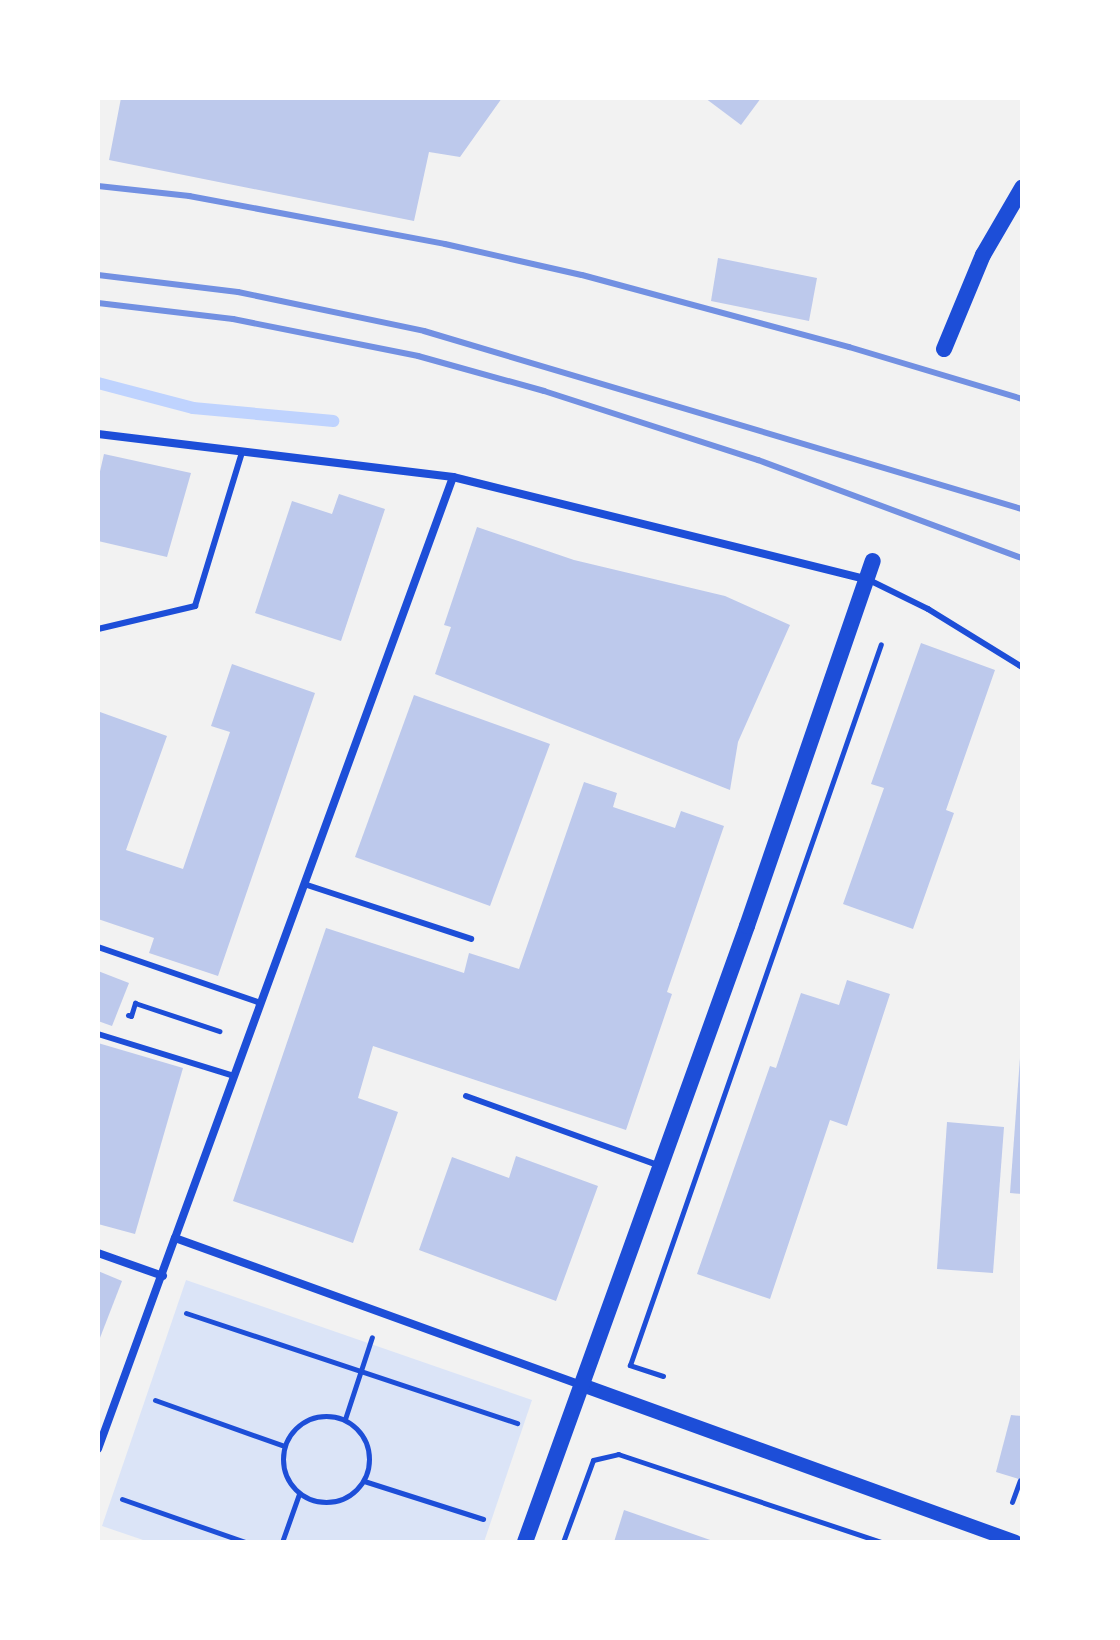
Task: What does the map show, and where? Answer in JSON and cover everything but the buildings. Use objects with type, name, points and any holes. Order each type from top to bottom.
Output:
[{"type":"main road","points":[[944,349],[983,255],[1022,188]]},
{"type":"main road","points":[[525,1542],[661,1167],[873,561]]},
{"type":"street","points":[[98,434],[453,477],[867,579]]},
{"type":"street","points":[[98,1449],[453,477]]},
{"type":"street","points":[[175,1238],[994,1538],[1015,1542]]},
{"type":"street","points":[[98,1253],[163,1276]]},
{"type":"lane","points":[[98,629],[195,606],[242,452]]},
{"type":"lane","points":[[867,579],[928,609],[1022,667]]},
{"type":"lane","points":[[304,884],[471,939]]},
{"type":"lane","points":[[98,947],[261,1003]]},
{"type":"lane","points":[[98,1034],[234,1076]]},
{"type":"lane","points":[[466,1096],[661,1167]]},
{"type":"path","points":[[663,1376],[630,1365],[881,644]]},
{"type":"path","points":[[117,1011],[131,1016],[135,1003],[219,1031]]},
{"type":"path","points":[[345,1419],[381,1312]]},
{"type":"path","points":[[186,1313],[517,1423]]},
{"type":"path","points":[[155,1400],[284,1446]]},
{"type":"path","points":[[327,1415],[345,1419],[359,1430],[368,1446],[370,1464],[364,1481],[346,1498],[322,1503],[299,1494],[287,1481],[282,1464],[284,1446],[293,1429],[309,1418],[327,1415]]},
{"type":"path","points":[[563,1542],[593,1460],[618,1454],[881,1542]]},
{"type":"path","points":[[1012,1502],[1020,1480]]},
{"type":"path","points":[[364,1481],[483,1519]]},
{"type":"path","points":[[282,1542],[299,1494]]},
{"type":"path","points":[[122,1499],[245,1542]]},
{"type":"shaded area","points":[[186,1280],[532,1400],[484,1542],[149,1542],[102,1526]]},
{"type":"waterway","points":[[98,383],[193,408],[333,421]]},
{"type":"railway","points":[[98,186],[189,196],[445,244],[582,275],[849,347],[1022,399]]},
{"type":"railway","points":[[98,275],[238,292],[424,331],[1022,509]]},
{"type":"railway","points":[[98,303],[233,319],[418,356],[544,391],[758,460],[1022,558]]}]
